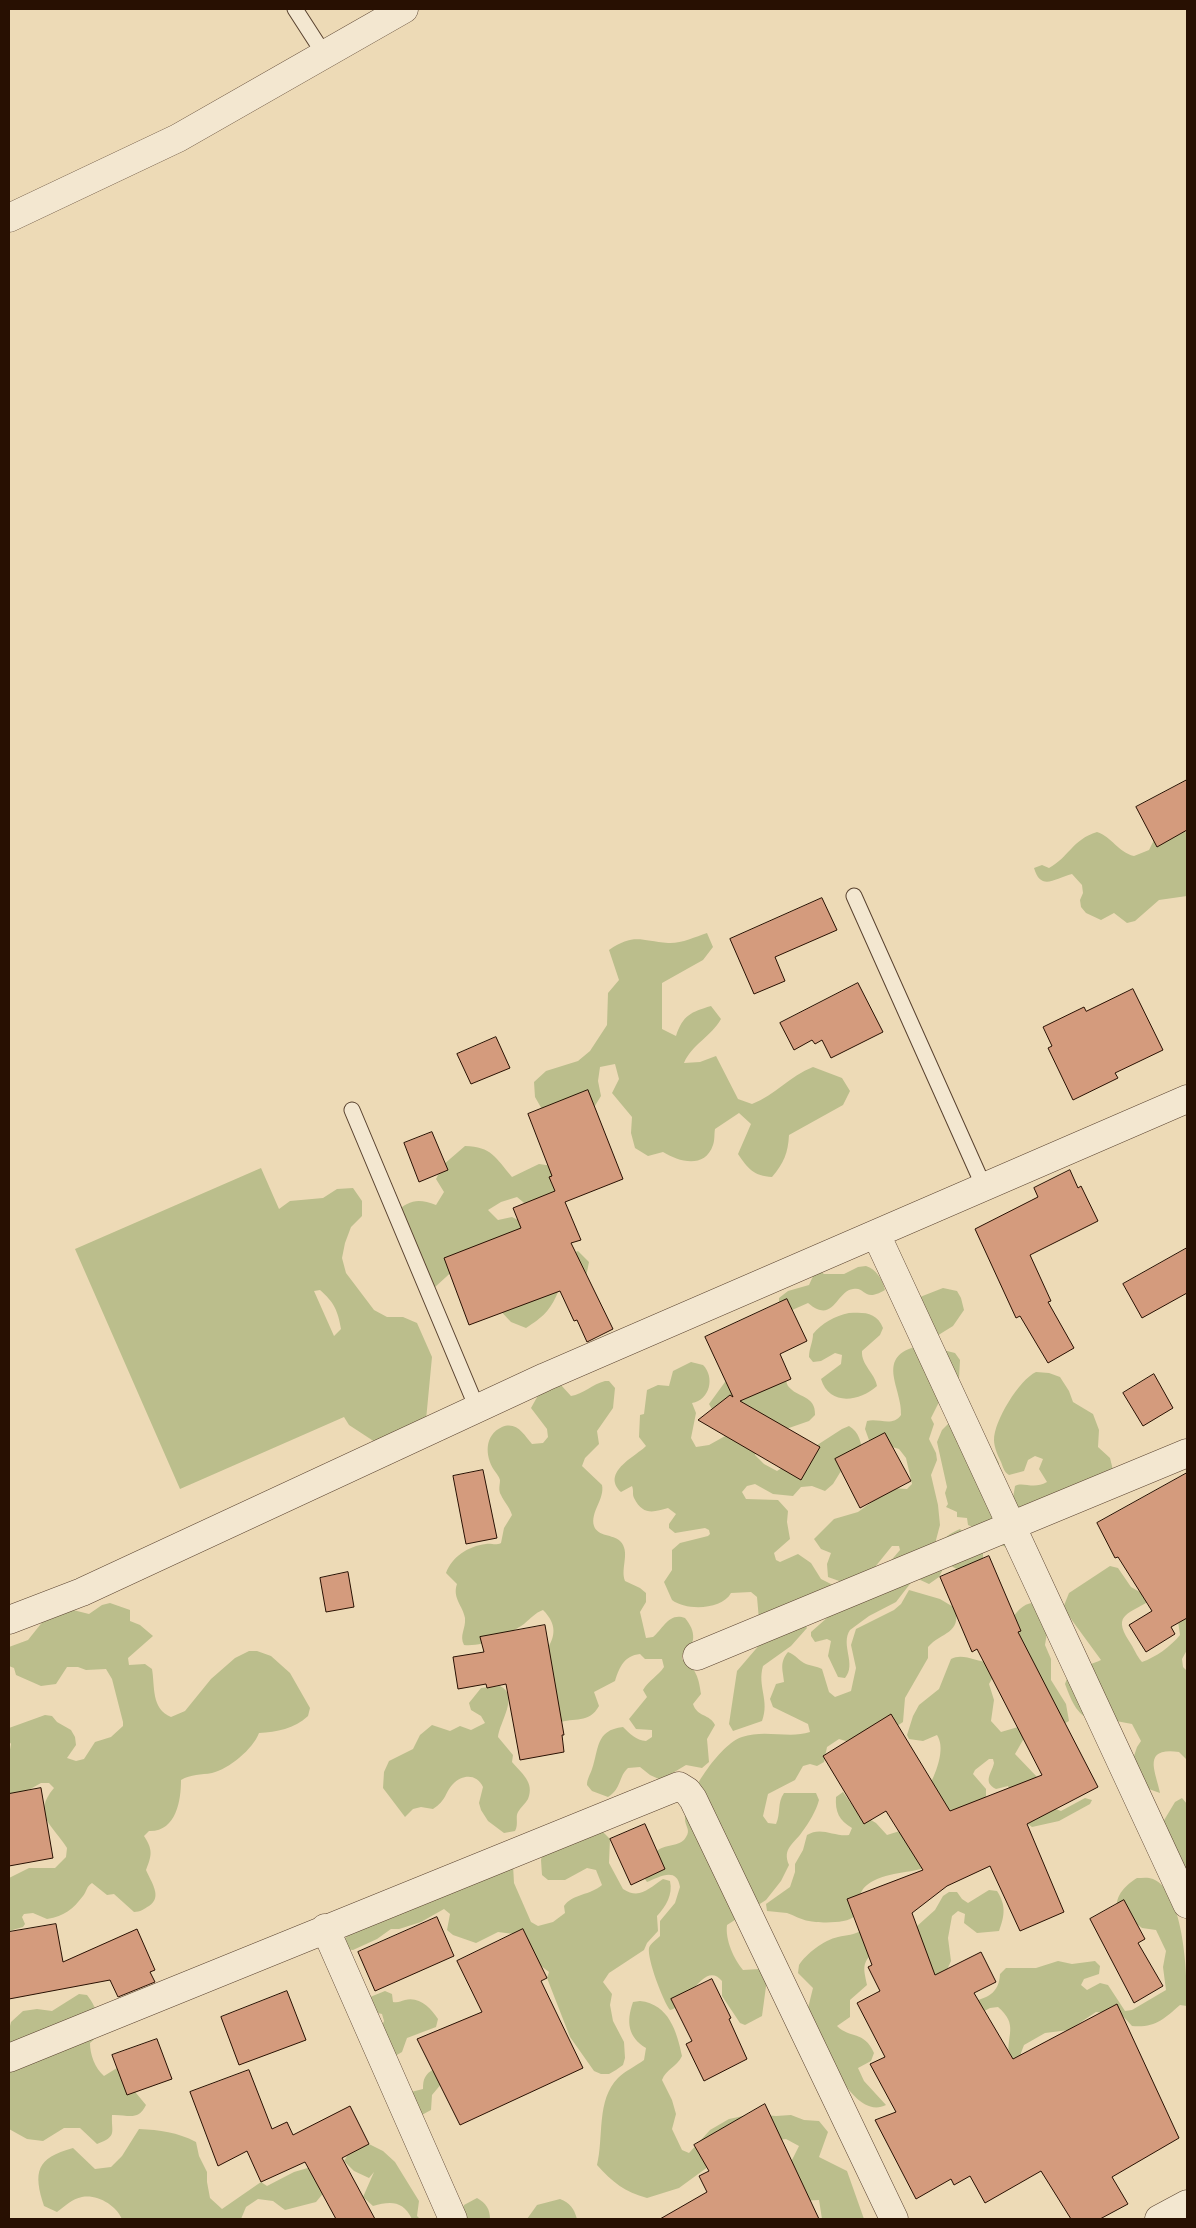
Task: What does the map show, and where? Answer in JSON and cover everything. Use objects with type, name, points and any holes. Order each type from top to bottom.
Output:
[{"type":"street","points":[[9,218],[178,138],[404,9]]},
{"type":"street","points":[[9,1620],[82,1592],[477,1408],[1187,1099]]},
{"type":"street","points":[[876,1234],[1187,1904]]},
{"type":"street","points":[[697,1656],[1187,1453]]},
{"type":"street","points":[[9,2058],[325,1928],[679,1786],[687,1791],[693,1799],[894,2219]]},
{"type":"street","points":[[325,1928],[453,2219]]},
{"type":"street","points":[[1159,2219],[1187,2204]]},
{"type":"lane","points":[[295,9],[324,54]]},
{"type":"lane","points":[[854,896],[984,1187]]},
{"type":"lane","points":[[352,1110],[477,1408]]},
{"type":"green space","points":[[1183,829],[1187,834],[1187,896],[1159,900],[1135,921],[1127,923],[1114,913],[1101,920],[1086,913],[1081,907],[1080,900],[1083,893],[1082,885],[1072,874],[1045,882],[1040,880],[1034,868],[1042,865],[1049,868],[1056,864],[1082,839],[1097,832],[1107,837],[1128,854],[1134,856],[1149,850],[1156,836]]},
{"type":"green space","points":[[707,933],[713,947],[703,960],[662,983],[662,1029],[676,1036],[682,1023],[689,1015],[711,1006],[721,1019],[687,1056],[684,1063],[700,1062],[716,1056],[738,1099],[752,1104],[813,1067],[842,1078],[850,1091],[843,1105],[789,1135],[785,1158],[772,1177],[752,1171],[738,1154],[751,1124],[739,1113],[715,1129],[714,1143],[704,1158],[684,1161],[663,1152],[648,1156],[635,1148],[631,1133],[632,1117],[612,1093],[619,1079],[615,1064],[600,1067],[598,1081],[601,1096],[593,1109],[543,1111],[535,1097],[534,1082],[546,1071],[578,1061],[590,1051],[607,1025],[608,993],[619,980],[609,950],[625,941],[638,939],[673,943]]},
{"type":"green space","points":[[465,1146],[481,1148],[492,1154],[512,1177],[539,1164],[553,1166],[557,1193],[529,1207],[517,1197],[501,1202],[488,1210],[498,1220],[512,1217],[526,1224],[565,1257],[578,1251],[589,1262],[586,1277],[558,1292],[545,1313],[526,1328],[511,1322],[458,1266],[434,1288],[418,1286],[411,1272],[411,1257],[395,1213],[409,1203],[419,1201],[436,1205],[444,1192],[436,1179],[443,1165]]},
{"type":"green space","points":[[261,1168],[279,1209],[290,1201],[323,1198],[337,1189],[353,1188],[362,1201],[362,1216],[351,1227],[345,1243],[342,1258],[346,1273],[374,1310],[387,1317],[403,1317],[417,1323],[432,1357],[426,1420],[375,1442],[349,1425],[344,1417],[180,1489],[75,1249]],"holes":[[[320,1290],[335,1307],[340,1323],[341,1329],[334,1336],[314,1291]]]},
{"type":"green space","points":[[866,1266],[878,1275],[883,1282],[885,1290],[878,1294],[869,1295],[860,1290],[853,1289],[842,1295],[829,1309],[824,1310],[817,1309],[808,1303],[790,1311],[779,1302],[779,1298],[788,1291],[809,1285],[814,1274],[820,1271],[824,1274],[844,1274],[858,1267]]},
{"type":"green space","points":[[943,1288],[957,1291],[964,1310],[953,1326],[932,1339],[943,1350],[955,1353],[960,1360],[959,1379],[942,1396],[931,1418],[934,1424],[929,1439],[936,1453],[937,1460],[931,1475],[938,1505],[940,1525],[936,1540],[942,1571],[939,1577],[929,1584],[916,1578],[896,1602],[869,1616],[850,1630],[847,1636],[848,1673],[845,1678],[838,1677],[828,1656],[831,1641],[827,1639],[815,1642],[811,1632],[888,1564],[900,1550],[899,1546],[892,1546],[875,1567],[842,1582],[828,1577],[827,1564],[831,1553],[821,1549],[814,1539],[834,1519],[858,1512],[891,1488],[907,1489],[912,1484],[906,1458],[899,1449],[869,1440],[865,1429],[867,1421],[894,1421],[901,1415],[901,1405],[894,1376],[896,1359],[903,1352],[915,1347],[920,1297]]},
{"type":"green space","points":[[849,1313],[865,1313],[874,1316],[883,1328],[880,1335],[862,1351],[864,1361],[877,1386],[862,1395],[845,1399],[831,1394],[825,1388],[821,1379],[841,1364],[842,1355],[835,1353],[821,1361],[813,1362],[809,1357],[813,1334],[820,1326],[829,1320]]},
{"type":"green space","points":[[691,1362],[703,1365],[707,1370],[710,1382],[707,1393],[698,1401],[692,1403],[696,1413],[691,1438],[696,1447],[709,1445],[727,1435],[709,1404],[725,1382],[785,1374],[788,1386],[809,1400],[815,1415],[809,1421],[786,1429],[757,1452],[755,1455],[764,1464],[777,1471],[849,1426],[858,1435],[862,1450],[862,1454],[841,1471],[833,1484],[825,1491],[812,1486],[801,1487],[793,1496],[773,1494],[755,1484],[747,1486],[742,1492],[746,1499],[778,1500],[788,1511],[787,1522],[790,1539],[774,1553],[776,1560],[780,1562],[798,1554],[811,1563],[821,1579],[835,1586],[805,1625],[807,1628],[791,1646],[763,1666],[761,1680],[765,1706],[762,1721],[733,1731],[729,1724],[737,1671],[761,1643],[757,1597],[751,1592],[731,1593],[720,1603],[703,1607],[686,1606],[672,1600],[664,1582],[672,1570],[672,1550],[680,1543],[708,1536],[710,1534],[709,1530],[705,1528],[675,1533],[669,1528],[669,1524],[676,1514],[668,1508],[649,1511],[641,1508],[634,1498],[632,1486],[621,1492],[616,1485],[615,1478],[623,1465],[646,1446],[639,1437],[640,1415],[644,1414],[647,1390],[658,1385],[669,1386],[673,1371]]},
{"type":"green space","points":[[1036,1372],[1049,1373],[1060,1377],[1069,1391],[1073,1402],[1093,1414],[1099,1430],[1098,1447],[1110,1458],[1113,1470],[1022,1516],[1013,1498],[1015,1486],[1021,1484],[1037,1485],[1047,1482],[1039,1469],[1043,1459],[1035,1456],[1028,1460],[1024,1471],[1009,1475],[1003,1468],[994,1440],[998,1422],[1015,1392],[1029,1376]]},
{"type":"green space","points":[[609,1381],[615,1388],[613,1408],[597,1431],[599,1444],[585,1458],[582,1466],[602,1485],[593,1521],[594,1526],[602,1534],[614,1537],[620,1541],[625,1550],[625,1581],[646,1593],[646,1602],[640,1612],[646,1638],[653,1637],[670,1619],[675,1617],[685,1618],[689,1623],[693,1638],[690,1647],[682,1655],[682,1659],[694,1670],[699,1683],[701,1694],[693,1704],[697,1711],[713,1721],[715,1725],[707,1739],[709,1762],[702,1768],[686,1765],[661,1780],[650,1775],[640,1767],[628,1768],[616,1790],[608,1797],[592,1791],[587,1785],[600,1742],[607,1732],[623,1727],[639,1739],[646,1741],[652,1737],[652,1730],[636,1729],[629,1719],[647,1697],[643,1690],[664,1667],[662,1659],[645,1659],[640,1654],[626,1659],[615,1681],[594,1692],[599,1706],[595,1712],[586,1718],[558,1723],[546,1651],[552,1640],[554,1630],[548,1615],[543,1610],[503,1636],[479,1644],[464,1645],[462,1635],[465,1618],[456,1594],[457,1584],[446,1573],[452,1562],[467,1550],[479,1545],[501,1543],[504,1528],[512,1515],[500,1493],[500,1479],[489,1459],[488,1446],[492,1435],[502,1427],[512,1426],[520,1430],[532,1444],[543,1443],[548,1437],[547,1429],[531,1408],[541,1390],[560,1384],[571,1396]]},
{"type":"green space","points":[[952,1420],[994,1453],[999,1463],[1006,1547],[994,1543],[983,1552],[983,1559],[961,1571],[947,1564],[943,1542],[948,1536],[960,1529],[964,1533],[975,1528],[968,1525],[967,1518],[957,1517],[957,1512],[946,1507],[948,1504],[945,1493],[947,1487],[937,1442],[942,1430]]},
{"type":"green space","points":[[1110,1566],[1118,1568],[1131,1587],[1152,1599],[1126,1615],[1122,1625],[1124,1632],[1142,1662],[1158,1654],[1180,1635],[1178,1621],[1182,1614],[1187,1612],[1187,1650],[1182,1659],[1183,1667],[1187,1671],[1187,1760],[1179,1752],[1167,1751],[1159,1753],[1155,1757],[1154,1769],[1160,1793],[1146,1788],[1132,1762],[1141,1741],[1132,1724],[1116,1721],[1109,1707],[1092,1720],[1086,1718],[1075,1706],[1065,1684],[1075,1670],[1101,1660],[1063,1608],[1069,1593]]},
{"type":"green space","points":[[909,1590],[940,1599],[955,1608],[956,1623],[949,1632],[928,1647],[928,1658],[905,1698],[903,1722],[891,1730],[849,1747],[846,1741],[839,1739],[827,1747],[824,1762],[817,1766],[810,1764],[803,1766],[795,1780],[768,1794],[763,1816],[768,1823],[776,1824],[784,1793],[816,1793],[819,1800],[810,1821],[788,1850],[787,1859],[789,1865],[781,1881],[766,1900],[727,1925],[729,1943],[733,1955],[740,1966],[743,1970],[760,1969],[767,1979],[762,2016],[745,2025],[740,2023],[722,1996],[722,1981],[715,1976],[702,1979],[677,2007],[670,2010],[656,1980],[650,1961],[649,1948],[660,1936],[660,1921],[675,1903],[680,1887],[675,1877],[671,1875],[662,1876],[647,1882],[643,1876],[652,1857],[659,1849],[680,1843],[686,1837],[688,1830],[685,1819],[691,1797],[714,1760],[733,1742],[751,1735],[794,1735],[810,1732],[808,1724],[773,1707],[770,1699],[776,1684],[784,1682],[782,1670],[785,1656],[788,1652],[806,1664],[822,1669],[829,1692],[835,1697],[851,1691],[856,1668],[851,1645],[856,1629],[894,1610],[901,1604]]},
{"type":"green space","points":[[110,1603],[130,1610],[130,1621],[140,1625],[153,1636],[128,1658],[129,1665],[145,1664],[152,1669],[157,1703],[160,1709],[171,1717],[185,1711],[211,1679],[235,1658],[249,1651],[257,1651],[271,1656],[290,1673],[310,1708],[308,1716],[297,1724],[285,1729],[259,1733],[252,1745],[240,1758],[219,1771],[181,1780],[178,1806],[171,1821],[158,1830],[149,1831],[144,1836],[151,1853],[146,1870],[156,1894],[149,1906],[134,1912],[114,1894],[107,1895],[92,1883],[76,1905],[64,1914],[47,1919],[33,1913],[24,1914],[22,1917],[25,1924],[23,1927],[9,1931],[9,1878],[29,1868],[55,1868],[66,1857],[67,1848],[44,1813],[47,1797],[54,1788],[49,1783],[41,1783],[9,1801],[9,1755],[11,1744],[9,1741],[9,1728],[45,1715],[52,1716],[57,1722],[71,1730],[75,1737],[76,1745],[67,1758],[76,1761],[84,1759],[95,1742],[111,1737],[123,1726],[123,1722],[112,1679],[106,1669],[86,1670],[78,1667],[67,1667],[56,1684],[41,1686],[16,1675],[14,1668],[9,1666],[9,1647],[28,1640],[44,1620],[73,1610],[89,1614],[102,1605]]},
{"type":"green space","points":[[1034,1603],[1047,1633],[1045,1645],[1051,1659],[1051,1680],[1066,1704],[1069,1721],[1055,1729],[993,1677],[989,1684],[994,1700],[991,1721],[1001,1732],[1018,1727],[1023,1732],[1023,1740],[1015,1754],[1039,1779],[1053,1808],[1061,1811],[1085,1798],[1092,1800],[1090,1804],[1059,1821],[1032,1827],[1022,1820],[1008,1786],[996,1789],[990,1783],[989,1777],[994,1763],[993,1759],[989,1759],[975,1770],[973,1774],[986,1789],[986,1800],[930,1866],[874,1880],[864,1888],[854,1916],[851,1919],[833,1922],[813,1922],[787,1913],[767,1911],[766,1904],[790,1887],[795,1872],[795,1864],[803,1850],[807,1835],[817,1831],[849,1835],[852,1828],[841,1819],[836,1807],[836,1797],[843,1792],[857,1812],[876,1823],[887,1835],[903,1830],[931,1784],[940,1757],[940,1745],[937,1735],[923,1741],[909,1739],[907,1735],[919,1705],[939,1689],[951,1659],[966,1657],[991,1662],[1013,1617],[1026,1605]]},
{"type":"green space","points":[[500,1686],[506,1690],[508,1702],[498,1737],[513,1755],[512,1762],[526,1778],[530,1788],[528,1799],[517,1814],[515,1831],[504,1833],[488,1821],[479,1803],[483,1787],[477,1780],[470,1777],[461,1778],[453,1784],[441,1802],[433,1809],[421,1807],[413,1809],[405,1817],[383,1788],[384,1772],[389,1761],[413,1749],[420,1735],[432,1725],[450,1731],[460,1726],[471,1730],[485,1723],[481,1716],[471,1710],[469,1703],[481,1688]]},
{"type":"green space","points":[[1182,1798],[1187,1804],[1187,1877],[1163,1822],[1175,1802]]},
{"type":"green space","points":[[600,1829],[610,1839],[609,1863],[623,1889],[634,1893],[644,1892],[663,1879],[670,1881],[671,1886],[668,1900],[657,1916],[658,1931],[647,1943],[644,1950],[609,1973],[603,1982],[612,1994],[610,2005],[613,2021],[624,2042],[625,2058],[623,2065],[609,2074],[601,2074],[594,2071],[570,2037],[547,1978],[549,1972],[536,1962],[514,1934],[498,1932],[476,1943],[453,1935],[447,1930],[450,1914],[444,1909],[421,1922],[399,1929],[391,1929],[377,1939],[353,1950],[346,1949],[340,1944],[352,1931],[513,1865],[514,1883],[531,1922],[538,1926],[553,1922],[565,1913],[564,1906],[567,1902],[602,1885],[596,1870],[587,1868],[565,1880],[548,1880],[542,1875],[541,1860],[543,1852]]},
{"type":"green space","points":[[1137,1878],[1153,1879],[1164,1887],[1172,1900],[1178,1917],[1185,1956],[1187,2006],[1180,2005],[1159,2022],[1147,2026],[1132,2026],[1121,2014],[1096,2012],[1069,2030],[1045,2033],[1024,2045],[1021,2060],[1030,2072],[1009,2056],[1010,2025],[1004,2013],[998,2007],[990,2008],[975,2016],[970,2002],[987,1997],[995,1991],[1000,1974],[1006,1968],[1036,1968],[1058,1961],[1072,1964],[1095,1961],[1100,1966],[1099,1974],[1084,1979],[1081,1985],[1087,1990],[1100,1983],[1108,1985],[1125,2011],[1132,2010],[1166,1990],[1163,1967],[1166,1951],[1156,1930],[1142,1928],[1117,1909],[1118,1899],[1122,1891]]},
{"type":"green space","points":[[989,1890],[997,1891],[1003,1906],[999,1931],[977,1933],[964,1923],[965,1914],[958,1911],[952,1916],[948,1938],[951,1961],[941,1983],[870,1956],[867,1959],[864,1969],[867,1985],[850,2000],[850,2017],[837,2026],[866,2041],[874,2053],[871,2061],[858,2068],[864,2081],[886,2105],[873,2107],[861,2101],[849,2090],[838,2074],[807,2012],[813,1988],[798,1973],[799,1965],[816,1948],[833,1939],[862,1930],[916,1927],[935,1910],[943,1896],[949,1892],[957,1892],[968,1903]]},
{"type":"green space","points":[[385,1991],[392,1994],[393,2002],[410,1999],[420,2001],[438,2019],[436,2027],[407,2038],[402,2052],[395,2056],[381,2028],[384,2021],[382,2014],[374,2012],[370,1997]]},
{"type":"green space","points":[[79,1994],[87,1995],[99,2020],[98,2032],[90,2043],[92,2057],[96,2065],[104,2076],[117,2068],[124,2068],[136,2093],[146,2105],[136,2115],[112,2115],[111,2136],[97,2144],[80,2128],[64,2128],[43,2141],[27,2139],[9,2129],[9,2030],[11,2022],[23,2011],[37,2009],[52,2011]]},
{"type":"green space","points":[[633,2002],[650,2003],[665,2013],[677,2038],[682,2056],[662,2080],[672,2100],[676,2114],[672,2129],[682,2150],[689,2153],[710,2130],[729,2119],[753,2114],[791,2115],[804,2120],[819,2121],[828,2132],[819,2157],[847,2171],[864,2219],[822,2219],[819,2200],[799,2201],[788,2168],[799,2146],[786,2139],[768,2141],[716,2161],[679,2188],[647,2198],[619,2186],[608,2176],[597,2165],[606,2097],[618,2078],[644,2060],[646,2048],[635,2039],[629,2022]]},
{"type":"green space","points":[[434,2069],[442,2083],[432,2095],[431,2110],[418,2117],[407,2093],[423,2089],[425,2077]]},
{"type":"green space","points":[[139,2129],[168,2132],[196,2142],[199,2156],[207,2172],[210,2198],[222,2209],[261,2182],[267,2186],[294,2172],[311,2167],[326,2190],[316,2202],[285,2210],[273,2201],[258,2199],[246,2207],[241,2219],[122,2219],[111,2205],[94,2197],[75,2199],[57,2212],[44,2206],[39,2175],[40,2168],[51,2156],[73,2148],[95,2169],[111,2167],[122,2156]]},
{"type":"green space","points":[[369,2144],[383,2151],[395,2162],[419,2201],[417,2216],[420,2219],[412,2219],[404,2208],[396,2203],[373,2206],[363,2197],[374,2172],[369,2178],[354,2171],[344,2161],[352,2148]]},
{"type":"green space","points":[[477,2198],[487,2207],[490,2219],[462,2219],[461,2213],[464,2205]]},
{"type":"green space","points":[[560,2199],[571,2206],[577,2219],[527,2219],[537,2205]]},
{"type":"building","points":[[1187,780],[1187,830],[1157,847],[1136,807]]},
{"type":"building","points":[[822,898],[837,930],[775,957],[785,981],[754,994],[730,939]]},
{"type":"building","points":[[858,983],[883,1032],[831,1058],[822,1040],[815,1044],[812,1040],[794,1050],[780,1023]]},
{"type":"building","points":[[1133,989],[1163,1050],[1115,1073],[1118,1078],[1073,1100],[1048,1048],[1052,1046],[1043,1027],[1084,1007],[1086,1011]]},
{"type":"building","points":[[496,1037],[510,1068],[471,1084],[457,1054]]},
{"type":"building","points":[[588,1090],[623,1179],[565,1202],[581,1240],[571,1243],[613,1329],[587,1342],[577,1320],[574,1321],[560,1291],[469,1325],[444,1258],[521,1228],[513,1208],[555,1191],[549,1177],[552,1176],[528,1114]]},
{"type":"building","points":[[432,1132],[448,1170],[419,1182],[404,1143]]},
{"type":"building","points":[[1070,1170],[1078,1188],[1081,1186],[1098,1221],[1030,1255],[1051,1301],[1048,1302],[1074,1348],[1048,1363],[1020,1316],[1016,1318],[975,1229],[1038,1197],[1034,1188]]},
{"type":"building","points":[[1187,1248],[1187,1293],[1142,1318],[1123,1284]]},
{"type":"building","points":[[787,1299],[807,1341],[780,1354],[791,1379],[740,1401],[820,1447],[801,1480],[698,1420],[730,1395],[733,1397],[705,1337]]},
{"type":"building","points":[[1154,1374],[1173,1408],[1143,1426],[1123,1393]]},
{"type":"building","points":[[885,1433],[911,1481],[860,1508],[835,1459]]},
{"type":"building","points":[[483,1470],[497,1538],[466,1544],[453,1476]]},
{"type":"building","points":[[1187,1473],[1187,1618],[1171,1627],[1175,1634],[1146,1652],[1129,1625],[1152,1611],[1118,1557],[1115,1558],[1097,1523]]},
{"type":"building","points":[[989,1556],[1021,1631],[1018,1632],[1098,1787],[1027,1824],[1064,1912],[1020,1931],[990,1866],[947,1886],[912,1913],[935,1975],[981,1952],[996,1982],[974,1993],[1013,2059],[1117,2004],[1179,2138],[1112,2177],[1128,2204],[1100,2219],[1071,2219],[1041,2171],[985,2203],[970,2176],[954,2185],[951,2179],[916,2199],[875,2120],[896,2112],[870,2064],[885,2057],[857,2003],[880,1991],[868,1967],[872,1965],[847,1899],[923,1870],[886,1811],[864,1824],[823,1756],[891,1714],[950,1811],[1042,1775],[977,1649],[972,1652],[940,1577]]},
{"type":"building","points":[[348,1572],[354,1607],[326,1612],[320,1578]]},
{"type":"building","points":[[545,1625],[564,1735],[562,1735],[564,1752],[520,1760],[506,1684],[487,1688],[486,1684],[458,1689],[453,1657],[484,1652],[480,1637]]},
{"type":"building","points":[[41,1788],[53,1858],[9,1866],[9,1794]]},
{"type":"building","points":[[645,1824],[665,1869],[631,1885],[610,1839]]},
{"type":"building","points":[[1124,1900],[1145,1939],[1138,1943],[1163,1986],[1134,2003],[1090,1919]]},
{"type":"building","points":[[437,1917],[454,1956],[375,1991],[358,1952]]},
{"type":"building","points":[[56,1924],[63,1962],[137,1929],[155,1970],[150,1972],[155,1982],[118,1997],[110,1980],[9,1999],[9,1932]]},
{"type":"building","points":[[523,1929],[547,1978],[541,1981],[583,2068],[460,2125],[417,2039],[482,2012],[457,1961]]},
{"type":"building","points":[[712,1979],[731,2018],[729,2019],[747,2059],[704,2081],[686,2044],[692,2041],[671,1999]]},
{"type":"building","points":[[287,1991],[306,2040],[239,2065],[221,2017]]},
{"type":"building","points":[[157,2039],[172,2079],[127,2095],[112,2055]]},
{"type":"building","points":[[249,2070],[272,2129],[287,2122],[293,2135],[350,2106],[369,2144],[342,2158],[375,2219],[336,2219],[305,2162],[261,2182],[247,2151],[218,2166],[190,2092]]},
{"type":"building","points":[[765,2104],[819,2219],[660,2219],[707,2192],[699,2176],[709,2171],[694,2145]]}]
